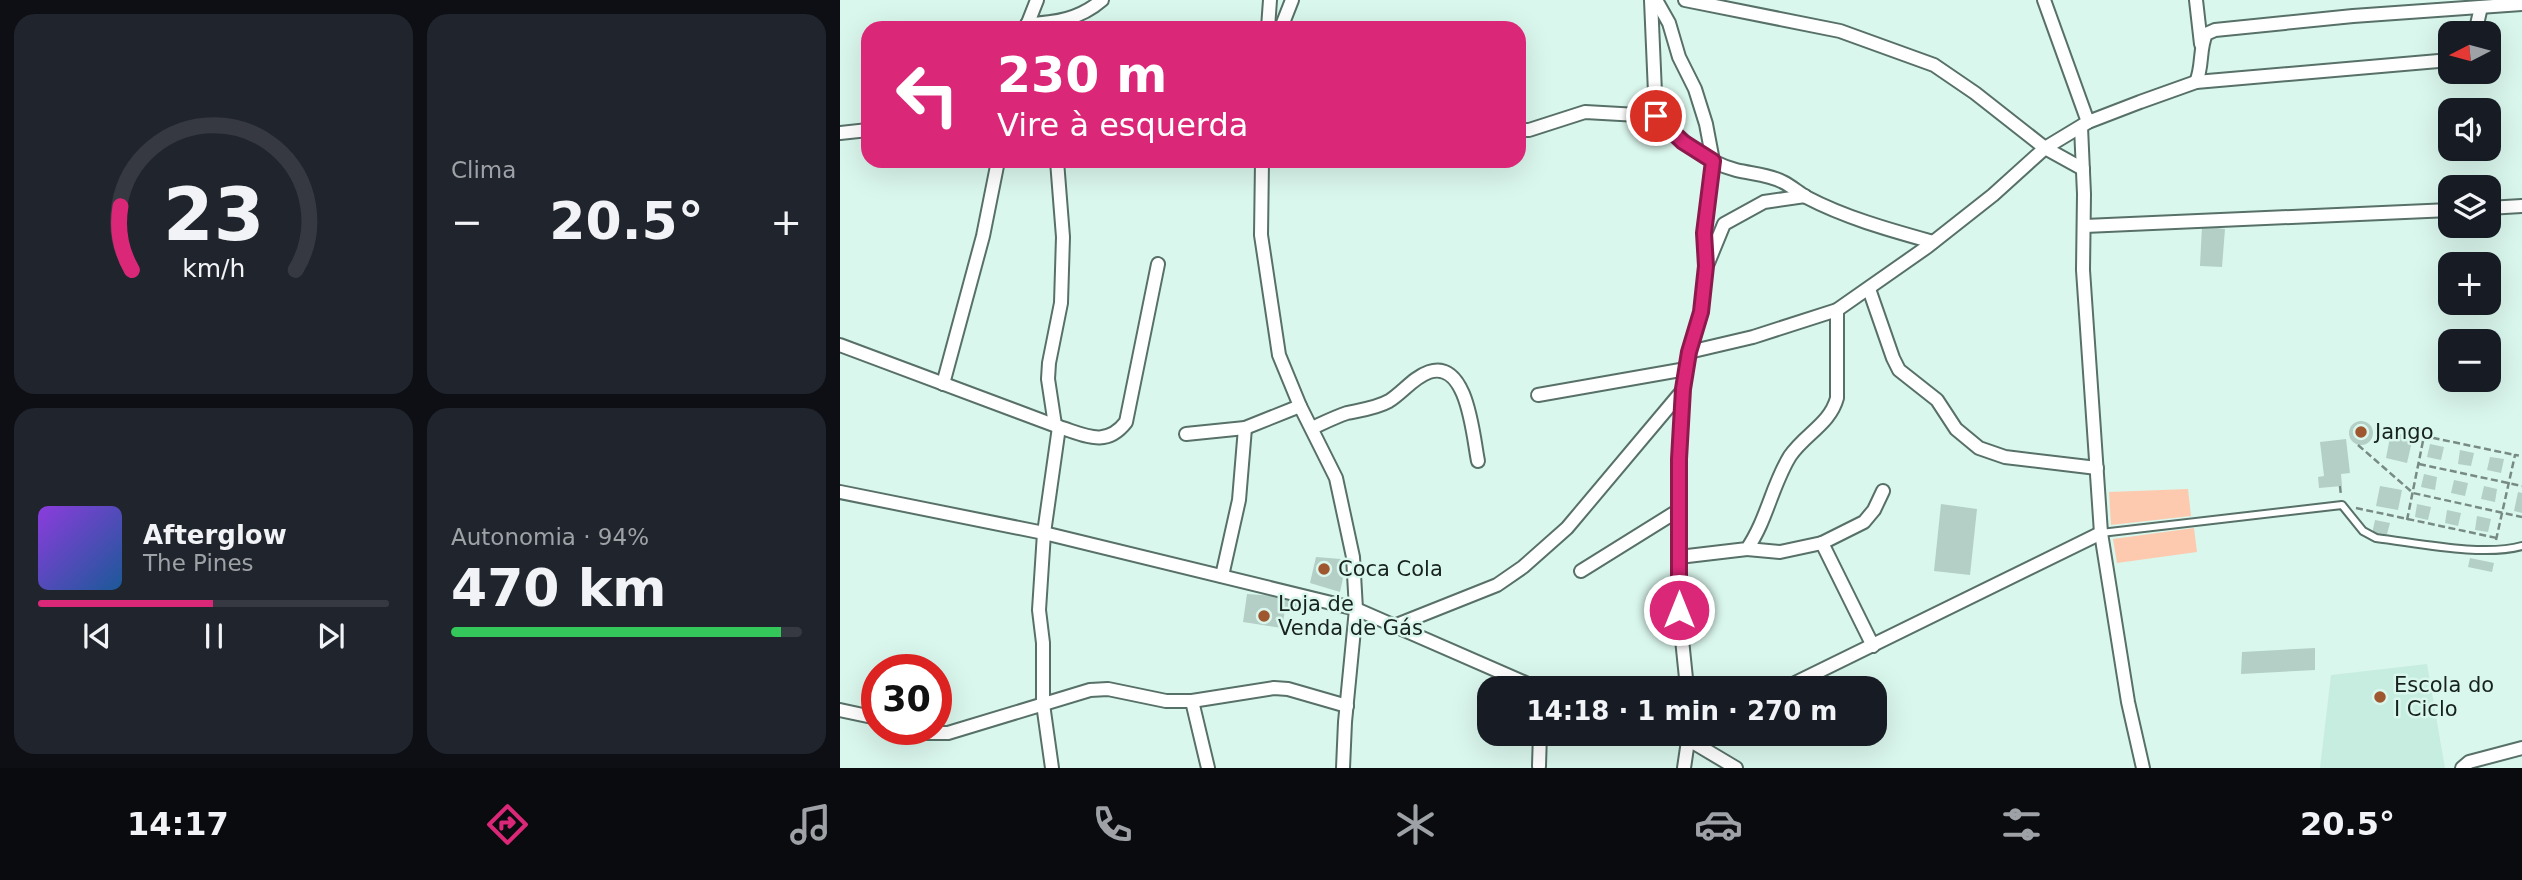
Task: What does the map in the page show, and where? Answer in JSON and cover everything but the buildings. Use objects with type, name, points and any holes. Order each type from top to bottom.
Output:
[{"type":"street","points":[[1028,21],[1037,0]]},
{"type":"street","points":[[1057,21],[1089,11],[1102,0]]},
{"type":"street","points":[[1268,21],[1270,0]]},
{"type":"street","points":[[1284,21],[1292,0]]},
{"type":"street","points":[[1653,0],[1656,116]]},
{"type":"street","points":[[1653,0],[1669,23],[1679,57],[1695,89],[1706,124],[1713,161],[1704,233],[1706,266],[1701,312],[1689,352],[1683,389],[1679,610],[1685,676]]},
{"type":"street","points":[[1685,0],[1840,32],[1934,65],[1976,93],[2045,148],[2083,169]]},
{"type":"street","points":[[2044,0],[2085,125],[2083,270],[2101,533],[2128,702],[2143,768]]},
{"type":"street","points":[[2196,0],[2201,44],[2196,82]]},
{"type":"street","points":[[2201,44],[2206,33],[2215,30],[2353,16],[2522,4]]},
{"type":"street","points":[[2478,21],[2481,7]]},
{"type":"street","points":[[1689,352],[1753,337],[1837,310],[1933,242],[1993,195],[2045,148],[2085,125],[2196,82],[2438,61]]},
{"type":"street","points":[[1526,130],[1585,113],[1656,116],[1683,142],[1713,161],[1735,170],[1761,173],[1783,181],[1805,196],[1866,223],[1933,242]]},
{"type":"street","points":[[840,133],[861,131]]},
{"type":"street","points":[[943,384],[983,236],[997,168]]},
{"type":"street","points":[[1052,768],[1043,704],[1043,643],[1039,610],[1044,533],[1057,426],[1048,379],[1061,303],[1063,237],[1058,168]]},
{"type":"street","points":[[1262,168],[1261,235],[1279,355],[1335,478],[1353,558],[1356,609],[1343,768]]},
{"type":"street","points":[[1706,266],[1724,223],[1764,202],[1805,196]]},
{"type":"street","points":[[2501,207],[2522,206]]},
{"type":"street","points":[[2085,226],[2438,210]]},
{"type":"street","points":[[840,345],[1057,426],[1094,438],[1109,437],[1117,433],[1126,422],[1158,264]]},
{"type":"street","points":[[1869,289],[1892,358],[1899,370],[1937,400],[1956,429],[1979,448],[2005,457],[2097,468]]},
{"type":"street","points":[[1747,549],[1757,534],[1789,457],[1834,410],[1837,398],[1837,310]]},
{"type":"street","points":[[1538,395],[1686,369]]},
{"type":"street","points":[[1311,428],[1344,414],[1386,402],[1426,373],[1445,372],[1456,380],[1463,392],[1478,461]]},
{"type":"street","points":[[1394,626],[1497,585],[1523,567],[1567,528],[1683,389]]},
{"type":"street","points":[[1186,434],[1245,428],[1300,406]]},
{"type":"street","points":[[1222,576],[1239,500],[1245,428]]},
{"type":"street","points":[[1679,557],[1747,549],[1780,552],[1822,543],[1864,522],[1874,510],[1883,491]]},
{"type":"street","points":[[840,492],[1044,533],[1356,609],[1509,676]]},
{"type":"street","points":[[1581,571],[1679,510]]},
{"type":"street","points":[[1810,676],[2101,533]]},
{"type":"street","points":[[1822,543],[1873,646]]},
{"type":"street","points":[[952,732],[1090,690],[1108,689],[1166,701],[1192,701],[1275,688],[1347,706]]},
{"type":"street","points":[[1192,701],[1208,768]]},
{"type":"street","points":[[840,710],[861,715]]},
{"type":"street","points":[[1539,746],[1539,766]]},
{"type":"street","points":[[1684,768],[1688,746]]},
{"type":"street","points":[[1702,746],[1735,768]]},
{"type":"street","points":[[2462,768],[2469,762],[2522,748]]},
{"type":"lane","points":[[2101,533],[2342,505],[2363,531],[2376,538],[2494,550],[2522,546]]},
{"type":"path","points":[[2407,520],[2424,436],[2522,456]]},
{"type":"path","points":[[2358,445],[2413,493],[2522,517]]},
{"type":"path","points":[[2494,550],[2515,455]]},
{"type":"path","points":[[2419,464],[2522,486]]},
{"type":"path","points":[[2342,505],[2497,538]]},
{"type":"shaded area","points":[[2188,489],[2191,516],[2111,525],[2109,492]]},
{"type":"shaded area","points":[[2194,528],[2197,552],[2117,563],[2113,539]]},
{"type":"shaded area","name":"Escola do I Ciclo","points":[[2427,664],[2445,768],[2320,768],[2331,675]]},
{"type":"place","name":"Jango","points":[[2361,432]]},
{"type":"place","name":"Coca Cola","points":[[1324,569]]},
{"type":"place","name":"Loja de Venda de Gás","points":[[1264,616]]},
{"type":"place","name":"Escola do I Ciclo","points":[[2380,697]]},
{"type":"route","points":[[1656,116],[1683,142],[1713,161],[1704,233],[1706,266],[1701,312],[1689,352],[1683,389],[1679,459],[1679,610]]}]
